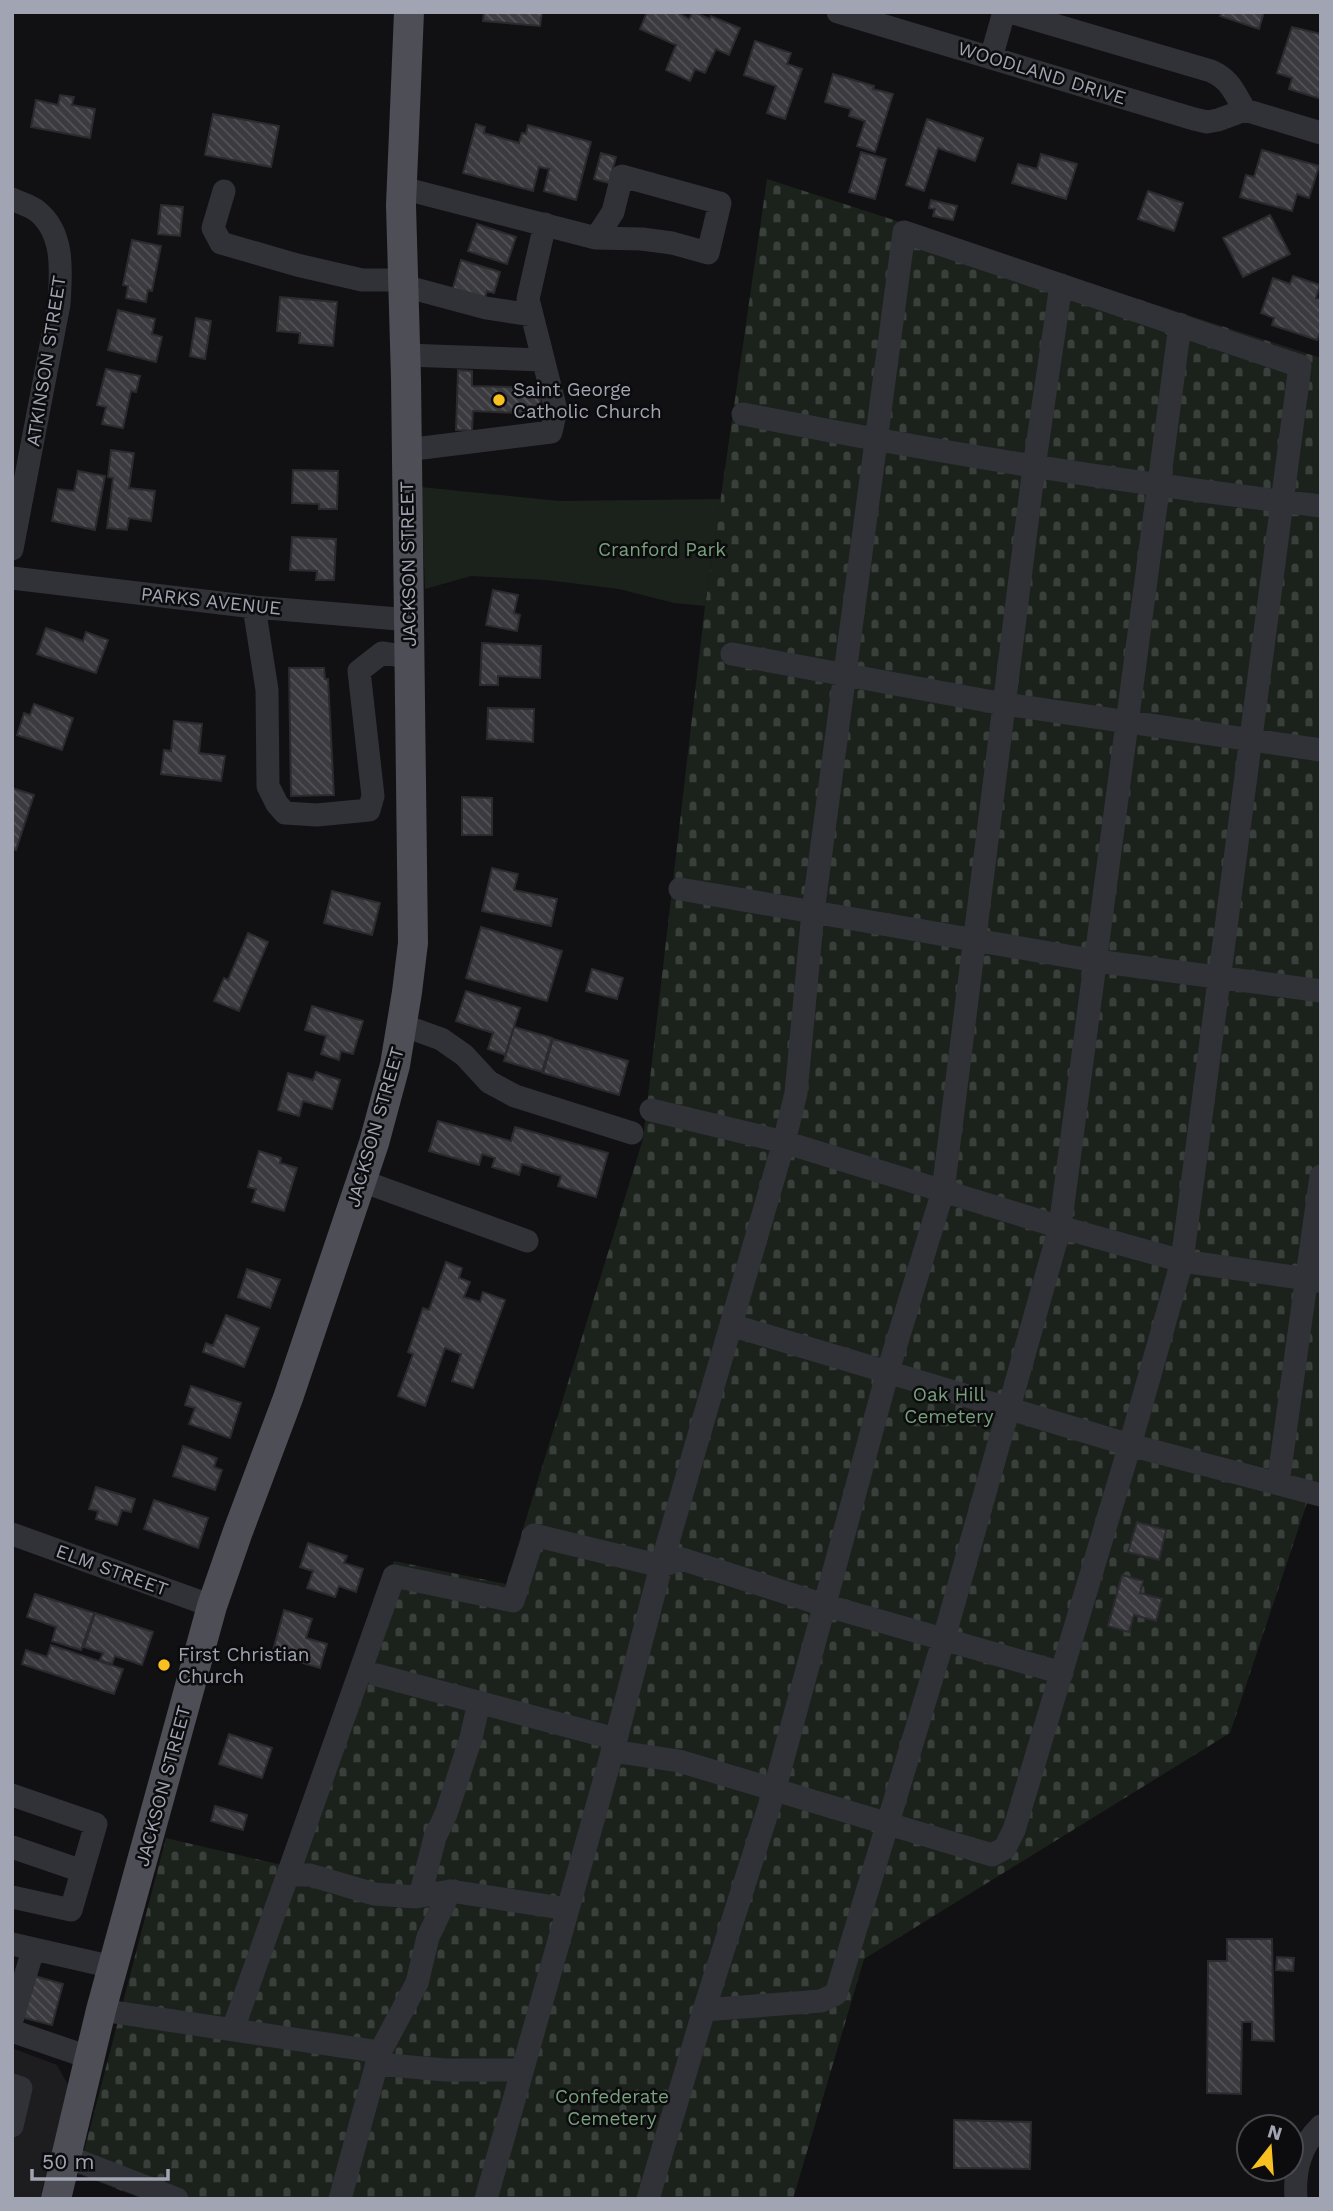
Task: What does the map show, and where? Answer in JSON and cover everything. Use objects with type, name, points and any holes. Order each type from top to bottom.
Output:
[{"type":"main road","name":"JACKSON STREET","points":[[56,2199],[113,1967],[212,1606],[288,1398],[362,1181],[385,1104],[402,1025],[413,943],[402,188],[410,12]]},
{"type":"street","name":"WOODLAND DRIVE","points":[[838,12],[1207,122],[1245,110]]},
{"type":"street","points":[[991,58],[1004,12]]},
{"type":"street","points":[[1010,12],[1211,71],[1224,77],[1232,85],[1245,110],[1321,133]]},
{"type":"street","points":[[402,188],[596,237],[652,240],[708,253],[720,203],[622,176],[613,212],[596,237]]},
{"type":"street","points":[[225,191],[213,228],[221,243],[297,265],[362,280],[403,283],[486,308],[532,315]]},
{"type":"street","name":"ATKINSON STREET","points":[[12,199],[37,211],[54,233],[62,263],[59,304],[12,549]]},
{"type":"street","points":[[406,450],[551,432],[556,410],[528,299],[545,224]]},
{"type":"street","points":[[377,1675],[479,1702],[614,1745],[775,1788],[992,1855],[1005,1848],[1014,1830],[1062,1673],[1182,1261],[1281,501],[1311,368],[904,232],[813,912],[796,1093],[785,1142],[661,1566],[614,1745],[486,2199]]},
{"type":"street","points":[[648,2199],[704,2010],[775,1788],[888,1371],[943,1191],[1034,467],[1061,285]]},
{"type":"street","points":[[704,2010],[821,2001],[836,1994],[944,1638],[1010,1407],[1060,1227],[1180,325]]},
{"type":"street","points":[[406,355],[542,360]]},
{"type":"street","points":[[743,414],[1034,467],[1321,506]]},
{"type":"street","name":"PARKS AVENUE","points":[[12,578],[254,607],[410,620]]},
{"type":"street","points":[[254,607],[267,690],[268,786],[276,804],[285,813],[317,815],[369,810],[373,796],[359,671],[382,653],[409,657]]},
{"type":"street","points":[[732,654],[1004,704],[1321,750]]},
{"type":"street","points":[[680,889],[1096,961],[1321,991]]},
{"type":"street","points":[[402,1025],[441,1039],[464,1055],[489,1082],[515,1097],[632,1133]]},
{"type":"street","points":[[651,1110],[785,1142],[1060,1227],[1182,1261],[1314,1280]]},
{"type":"street","points":[[1278,1483],[1314,1280],[1321,1176]]},
{"type":"street","points":[[362,1181],[527,1241]]},
{"type":"street","points":[[731,1325],[1010,1407],[1130,1446],[1321,1495]]},
{"type":"street","name":"ELM STREET","points":[[12,1534],[212,1606]]},
{"type":"street","points":[[233,2029],[394,1576],[513,1601],[534,1535],[661,1566],[682,1559],[824,1605],[1062,1673]]},
{"type":"street","points":[[420,1896],[435,1836],[446,1814],[471,1738],[479,1702]]},
{"type":"street","points":[[12,1795],[96,1824],[71,1910],[12,1897]]},
{"type":"street","points":[[12,1846],[82,1871]]},
{"type":"street","points":[[288,1875],[310,1875],[373,1894],[420,1896],[450,1891],[568,1909]]},
{"type":"street","points":[[340,2199],[379,2058],[417,1983],[428,1937],[450,1891]]},
{"type":"street","points":[[12,2020],[22,1947],[113,1967]]},
{"type":"street","points":[[102,2010],[176,2023],[233,2029],[445,2070],[522,2070]]},
{"type":"street","points":[[12,2031],[90,2059]]},
{"type":"street","points":[[12,2085],[21,2088],[12,2126]]},
{"type":"street","points":[[1296,2199],[1294,2177],[1308,2138],[1321,2126]]},
{"type":"street","points":[[66,2156],[177,2199]]},
{"type":"shaded area","points":[[12,2048],[57,2065],[68,2085],[40,2199],[12,2199]]},
{"type":"green space","name":"Oak Hill Cemetery","points":[[767,179],[1321,358],[1321,1504],[1308,1500],[1230,1733],[864,1959],[793,2199],[143,2199],[78,2174],[166,1838],[282,1865],[394,1561],[506,1584],[643,1139],[705,606]]},
{"type":"green space","name":"Cranford Park","points":[[421,487],[560,501],[721,499],[705,606],[674,603],[619,589],[546,580],[471,576],[425,589]]},
{"type":"building","points":[[484,12],[542,12],[540,26],[483,21]]},
{"type":"building","points":[[647,12],[677,12],[689,19],[693,12],[740,28],[729,55],[716,49],[705,73],[695,69],[690,81],[666,70],[676,45],[640,29]]},
{"type":"building","points":[[1222,12],[1264,12],[1259,29],[1220,16]]},
{"type":"building","points":[[1292,27],[1321,34],[1321,99],[1289,89],[1292,78],[1277,73]]},
{"type":"building","points":[[755,41],[791,53],[787,64],[802,69],[785,119],[767,113],[776,86],[744,75]]},
{"type":"building","points":[[833,74],[893,94],[875,152],[857,146],[865,121],[849,116],[851,109],[825,102]]},
{"type":"building","points":[[60,95],[74,97],[72,105],[95,109],[90,138],[31,127],[36,100],[58,105]]},
{"type":"building","points":[[213,114],[279,126],[271,167],[205,155]]},
{"type":"building","points":[[927,119],[983,138],[975,161],[938,148],[924,191],[906,185]]},
{"type":"building","points":[[476,124],[485,127],[484,133],[519,143],[522,133],[526,134],[528,125],[591,142],[576,200],[544,191],[549,169],[539,167],[533,191],[463,173]]},
{"type":"building","points":[[1262,150],[1319,166],[1309,198],[1297,194],[1292,211],[1240,197],[1246,175],[1254,177]]},
{"type":"building","points":[[861,152],[886,159],[875,199],[849,192]]},
{"type":"building","points":[[601,153],[616,157],[609,183],[594,179]]},
{"type":"building","points":[[1041,154],[1077,164],[1066,199],[1012,183],[1018,164],[1037,169]]},
{"type":"building","points":[[1148,191],[1183,203],[1174,231],[1138,219]]},
{"type":"building","points":[[931,200],[957,206],[953,220],[933,216],[935,209],[929,208]]},
{"type":"building","points":[[161,205],[183,207],[180,236],[158,234]]},
{"type":"building","points":[[1270,215],[1290,254],[1243,277],[1223,238]]},
{"type":"building","points":[[477,224],[516,237],[507,264],[468,251]]},
{"type":"building","points":[[132,240],[161,246],[152,291],[148,290],[146,302],[126,298],[128,286],[123,285]]},
{"type":"building","points":[[461,260],[500,272],[494,293],[487,291],[484,300],[452,291]]},
{"type":"building","points":[[1293,276],[1320,285],[1316,298],[1321,300],[1321,330],[1317,340],[1272,325],[1274,318],[1261,313],[1273,278],[1290,284]]},
{"type":"building","points":[[280,297],[337,302],[333,346],[299,343],[300,333],[277,331]]},
{"type":"building","points":[[118,310],[155,319],[152,334],[162,337],[156,362],[108,350]]},
{"type":"building","points":[[196,318],[211,321],[205,359],[190,356]]},
{"type":"building","points":[[106,369],[140,376],[136,392],[131,391],[123,428],[102,424],[106,407],[97,405]]},
{"type":"building","name":"Saint George Catholic Church","points":[[458,370],[472,371],[472,386],[541,388],[540,414],[473,411],[472,431],[456,430]]},
{"type":"building","points":[[111,450],[134,453],[129,488],[155,491],[151,521],[129,518],[127,530],[107,528],[113,478],[108,477]]},
{"type":"building","points":[[293,470],[338,471],[337,509],[319,509],[319,504],[292,503]]},
{"type":"building","points":[[78,471],[105,476],[95,530],[52,521],[58,489],[74,491]]},
{"type":"building","points":[[292,537],[336,539],[334,580],[316,580],[317,571],[290,570]]},
{"type":"building","points":[[493,590],[518,595],[514,613],[520,615],[517,631],[486,625]]},
{"type":"building","points":[[46,628],[83,641],[86,632],[108,640],[96,673],[37,654]]},
{"type":"building","points":[[482,643],[541,646],[540,678],[498,676],[498,685],[480,685]]},
{"type":"building","points":[[289,668],[324,668],[325,679],[328,679],[334,795],[291,796]]},
{"type":"building","points":[[34,704],[73,718],[62,750],[17,735],[24,713],[30,715]]},
{"type":"building","points":[[488,708],[534,709],[533,742],[487,739]]},
{"type":"building","points":[[174,721],[202,724],[199,753],[225,756],[221,781],[161,774],[164,750],[171,751]]},
{"type":"building","points":[[12,788],[34,795],[16,850],[12,849]]},
{"type":"building","points":[[462,797],[492,798],[492,835],[462,835]]},
{"type":"building","points":[[492,868],[518,874],[514,890],[557,899],[551,926],[482,911]]},
{"type":"building","points":[[332,891],[380,903],[372,935],[324,923]]},
{"type":"building","points":[[481,927],[562,951],[547,1001],[466,978]]},
{"type":"building","points":[[248,933],[268,942],[239,1011],[214,1001],[224,978],[228,980]]},
{"type":"building","points":[[592,969],[623,978],[617,999],[586,991]]},
{"type":"building","points":[[466,991],[520,1008],[505,1055],[488,1049],[493,1033],[456,1021]]},
{"type":"building","points":[[312,1006],[363,1021],[353,1054],[341,1051],[339,1060],[321,1054],[326,1036],[305,1030]]},
{"type":"building","points":[[514,1027],[552,1038],[542,1072],[504,1061]]},
{"type":"building","points":[[553,1039],[628,1061],[619,1095],[543,1073]]},
{"type":"building","points":[[316,1072],[340,1080],[332,1109],[303,1101],[299,1116],[278,1110],[288,1073],[313,1080]]},
{"type":"building","points":[[438,1121],[511,1141],[515,1127],[608,1153],[596,1197],[558,1186],[561,1176],[522,1164],[519,1175],[492,1167],[495,1158],[482,1154],[479,1165],[429,1151]]},
{"type":"building","points":[[259,1151],[281,1158],[280,1163],[297,1168],[284,1211],[252,1202],[256,1189],[248,1187]]},
{"type":"building","points":[[446,1262],[462,1268],[459,1278],[470,1282],[464,1297],[480,1302],[483,1292],[505,1300],[473,1388],[452,1381],[461,1354],[445,1348],[425,1406],[398,1396],[413,1354],[408,1352],[423,1308],[429,1310]]},
{"type":"building","points":[[247,1269],[280,1280],[270,1308],[238,1297]]},
{"type":"building","points":[[226,1315],[259,1328],[244,1367],[203,1352],[206,1343],[213,1346]]},
{"type":"building","points":[[191,1386],[241,1403],[230,1438],[189,1424],[195,1408],[185,1405]]},
{"type":"building","points":[[183,1446],[217,1458],[214,1467],[222,1470],[215,1490],[173,1476]]},
{"type":"building","points":[[96,1487],[135,1499],[131,1512],[122,1510],[117,1525],[96,1519],[98,1511],[89,1509]]},
{"type":"building","points":[[154,1500],[208,1518],[198,1548],[144,1529]]},
{"type":"building","points":[[1137,1522],[1166,1530],[1159,1560],[1128,1552]]},
{"type":"building","points":[[308,1543],[347,1556],[344,1563],[363,1569],[356,1592],[339,1586],[335,1597],[307,1588],[313,1571],[300,1567]]},
{"type":"building","points":[[1122,1575],[1143,1581],[1140,1593],[1162,1599],[1156,1621],[1134,1615],[1129,1632],[1108,1626]]},
{"type":"building","points":[[35,1594],[94,1613],[81,1650],[52,1641],[56,1627],[27,1617]]},
{"type":"building","points":[[284,1610],[312,1619],[306,1638],[327,1644],[320,1668],[272,1654]]},
{"type":"building","points":[[95,1613],[153,1632],[142,1665],[115,1656],[112,1664],[100,1660],[103,1653],[84,1647]]},
{"type":"building","points":[[51,1645],[123,1669],[114,1694],[22,1664],[26,1650],[47,1657]]},
{"type":"building","points":[[229,1734],[272,1748],[262,1778],[219,1764]]},
{"type":"building","points":[[215,1806],[247,1815],[243,1830],[211,1821]]},
{"type":"building","points":[[1227,1939],[1272,1939],[1274,2041],[1252,2040],[1252,2022],[1242,2022],[1241,2094],[1207,2093],[1208,1961],[1227,1961]]},
{"type":"building","points":[[1277,1957],[1294,1958],[1293,1971],[1276,1970]]},
{"type":"building","points":[[31,1975],[63,1984],[52,2025],[20,2017]]},
{"type":"building","points":[[954,2120],[1031,2122],[1030,2169],[954,2168]]},
{"type":"place","name":"Saint George Catholic Church","points":[[499,400]]},
{"type":"place","name":"First Christian Church","points":[[164,1665]]},
{"type":"park label","name":"Confederate Cemetery","points":[[612,2107]]}]
